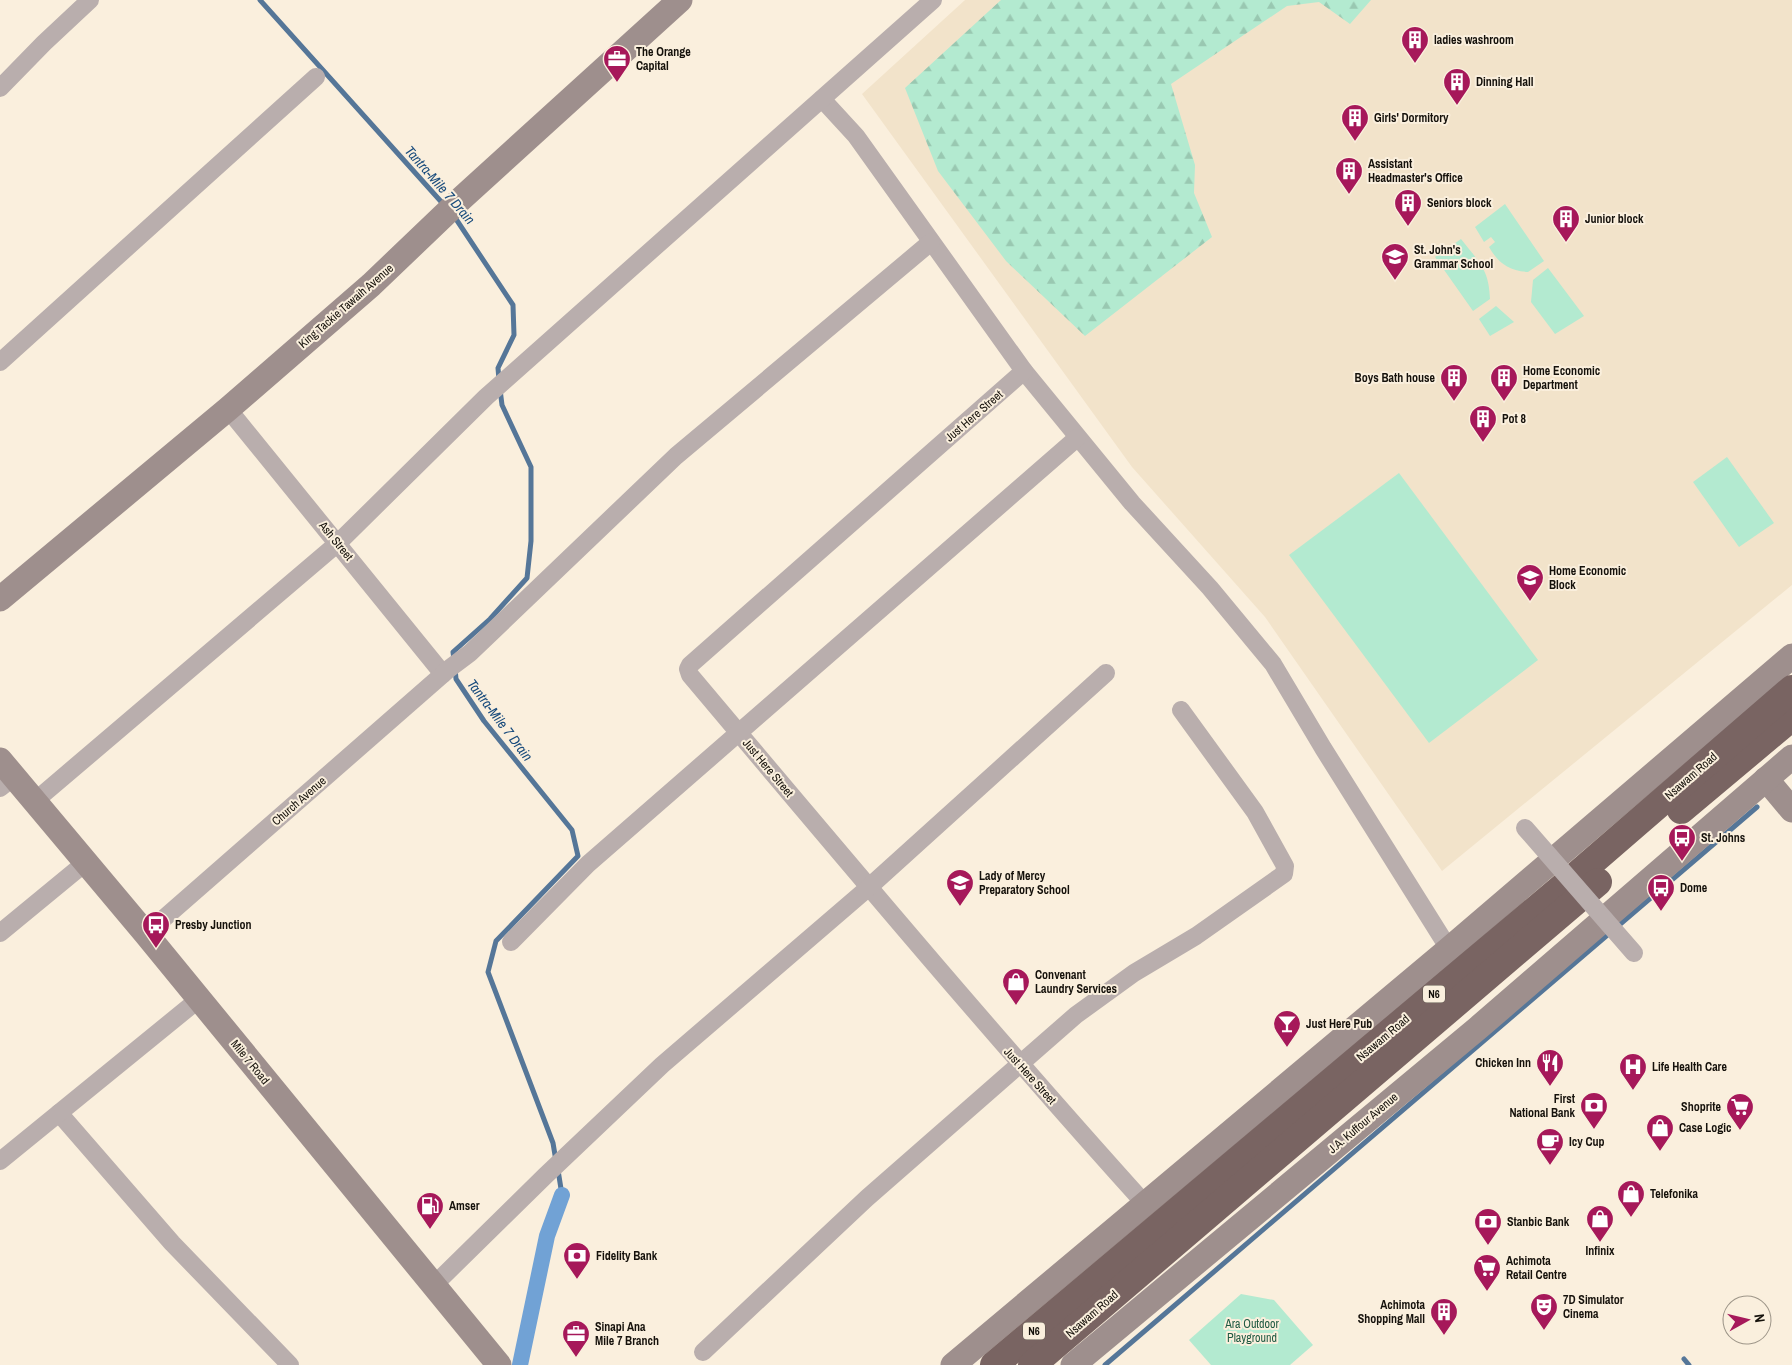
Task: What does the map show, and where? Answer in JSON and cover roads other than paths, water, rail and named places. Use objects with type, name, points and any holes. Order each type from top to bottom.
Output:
[{"type":"highway","name":"Nsawam Road","points":[[1032,1365],[1083,1305],[1792,689]]},
{"type":"highway","name":"Nsawam Road","points":[[994,1365],[1083,1305],[1792,717]]},
{"type":"main road","name":"King Tackie Tawaih Avenue","points":[[0,599],[228,409],[371,285],[462,198],[680,0]]},
{"type":"main road","points":[[954,1365],[1449,949],[1792,656]]},
{"type":"main road","name":"J.A. Kuffour Avenue","points":[[1073,1365],[1478,1028],[1652,880],[1792,757]]},
{"type":"main road","name":"Mile 7 Road","points":[[5,775],[35,801],[499,1365]]},
{"type":"main road","points":[[1766,780],[1792,810]]},
{"type":"street","points":[[0,88],[90,0]]},
{"type":"street","points":[[35,801],[338,543],[486,397],[933,0]]},
{"type":"street","points":[[0,362],[316,77]]},
{"type":"street","points":[[822,99],[856,136],[1024,372],[1077,438],[1273,664],[1323,748],[1449,949]]},
{"type":"street","name":"Church Avenue","points":[[146,934],[470,653],[676,456],[930,242]]},
{"type":"street","name":"Just Here Street","points":[[1024,372],[690,664],[688,669],[690,675],[868,888],[1020,1065],[1145,1204]]},
{"type":"street","name":"Ash Street","points":[[228,409],[338,543],[447,671]]},
{"type":"street","points":[[511,942],[588,864],[1077,438]]},
{"type":"street","points":[[434,1286],[545,1176],[579,1146],[662,1065],[868,888],[1106,673]]},
{"type":"street","points":[[703,1352],[867,1198],[1076,1015],[1134,973],[1196,936],[1284,874],[1285,866],[1255,812],[1181,710]]},
{"type":"street","points":[[1525,828],[1634,953]]},
{"type":"street","points":[[0,932],[85,863]]},
{"type":"street","points":[[0,1161],[199,999]]},
{"type":"street","points":[[59,1113],[172,1243],[290,1365]]},
{"type":"waterway","name":"Tantra-Mile 7 Drain","points":[[260,0],[445,206]]},
{"type":"waterway","name":"Tantra-Mile 7 Drain","points":[[454,216],[513,305],[514,335],[498,368],[499,380]]},
{"type":"waterway","name":"Tantra-Mile 7 Drain","points":[[454,660],[453,652],[490,619],[527,578],[531,541],[531,467],[502,405],[500,389]]},
{"type":"waterway","name":"Tantra-Mile 7 Drain","points":[[455,668],[456,679],[484,721],[572,830],[578,856],[496,941],[488,972],[553,1143],[556,1161]]},
{"type":"waterway","points":[[1105,1365],[1757,807]]},
{"type":"waterway","name":"Tantra-Mile 7 Drain","points":[[558,1170],[562,1195]]},
{"type":"waterway","points":[[520,1365],[547,1236],[562,1195]]},
{"type":"waterway","points":[[1684,1359],[1689,1365]]},
{"type":"place","name":"ladies washroom","points":[[1415,64]]},
{"type":"place","name":"The Orange Capital","points":[[617,83]]},
{"type":"place","name":"Dinning Hall","points":[[1457,106]]},
{"type":"place","name":"Girls' Dormitory","points":[[1355,142]]},
{"type":"place","name":"Assistant Headmaster's Office","points":[[1349,195]]},
{"type":"place","name":"Seniors block","points":[[1408,227]]},
{"type":"place","name":"Junior block","points":[[1566,243]]},
{"type":"place","name":"St. John's Grammar School","points":[[1395,281]]},
{"type":"place","name":"Boys Bath house","points":[[1454,402]]},
{"type":"place","name":"Home Economic Department","points":[[1504,402]]},
{"type":"place","name":"Pot 8","points":[[1483,443]]},
{"type":"place","name":"Home Economic Block","points":[[1530,602]]},
{"type":"place","name":"St. Johns","points":[[1682,862]]},
{"type":"place","name":"Lady of Mercy Preparatory School","points":[[960,907]]},
{"type":"place","name":"Dome","points":[[1661,912]]},
{"type":"place","name":"Presby Junction","points":[[156,949]]},
{"type":"place","name":"Convenant Laundry Services","points":[[1016,1006]]},
{"type":"place","name":"Just Here Pub","points":[[1287,1048]]},
{"type":"place","name":"Chicken Inn","points":[[1550,1087]]},
{"type":"place","name":"Life Health Care","points":[[1633,1091]]},
{"type":"place","name":"First National Bank","points":[[1594,1130]]},
{"type":"place","name":"Shoprite","points":[[1740,1131]]},
{"type":"place","name":"Case Logic","points":[[1660,1152]]},
{"type":"place","name":"Icy Cup","points":[[1550,1166]]},
{"type":"place","name":"Telefonika","points":[[1631,1218]]},
{"type":"place","name":"Amser","points":[[430,1230]]},
{"type":"place","name":"Infinix","points":[[1600,1243]]},
{"type":"place","name":"Stanbic Bank","points":[[1488,1246]]},
{"type":"place","name":"Fidelity Bank","points":[[577,1280]]},
{"type":"place","name":"Achimota Retail Centre","points":[[1487,1292]]},
{"type":"place","name":"7D Simulator Cinema","points":[[1544,1331]]},
{"type":"place","name":"Achimota Shopping Mall","points":[[1444,1336]]},
{"type":"place","name":"Sinapi Ana Mile 7 Branch","points":[[576,1358]]},
{"type":"park label","name":"Ara Outdoor Playground","points":[[1252,1331]]}]
